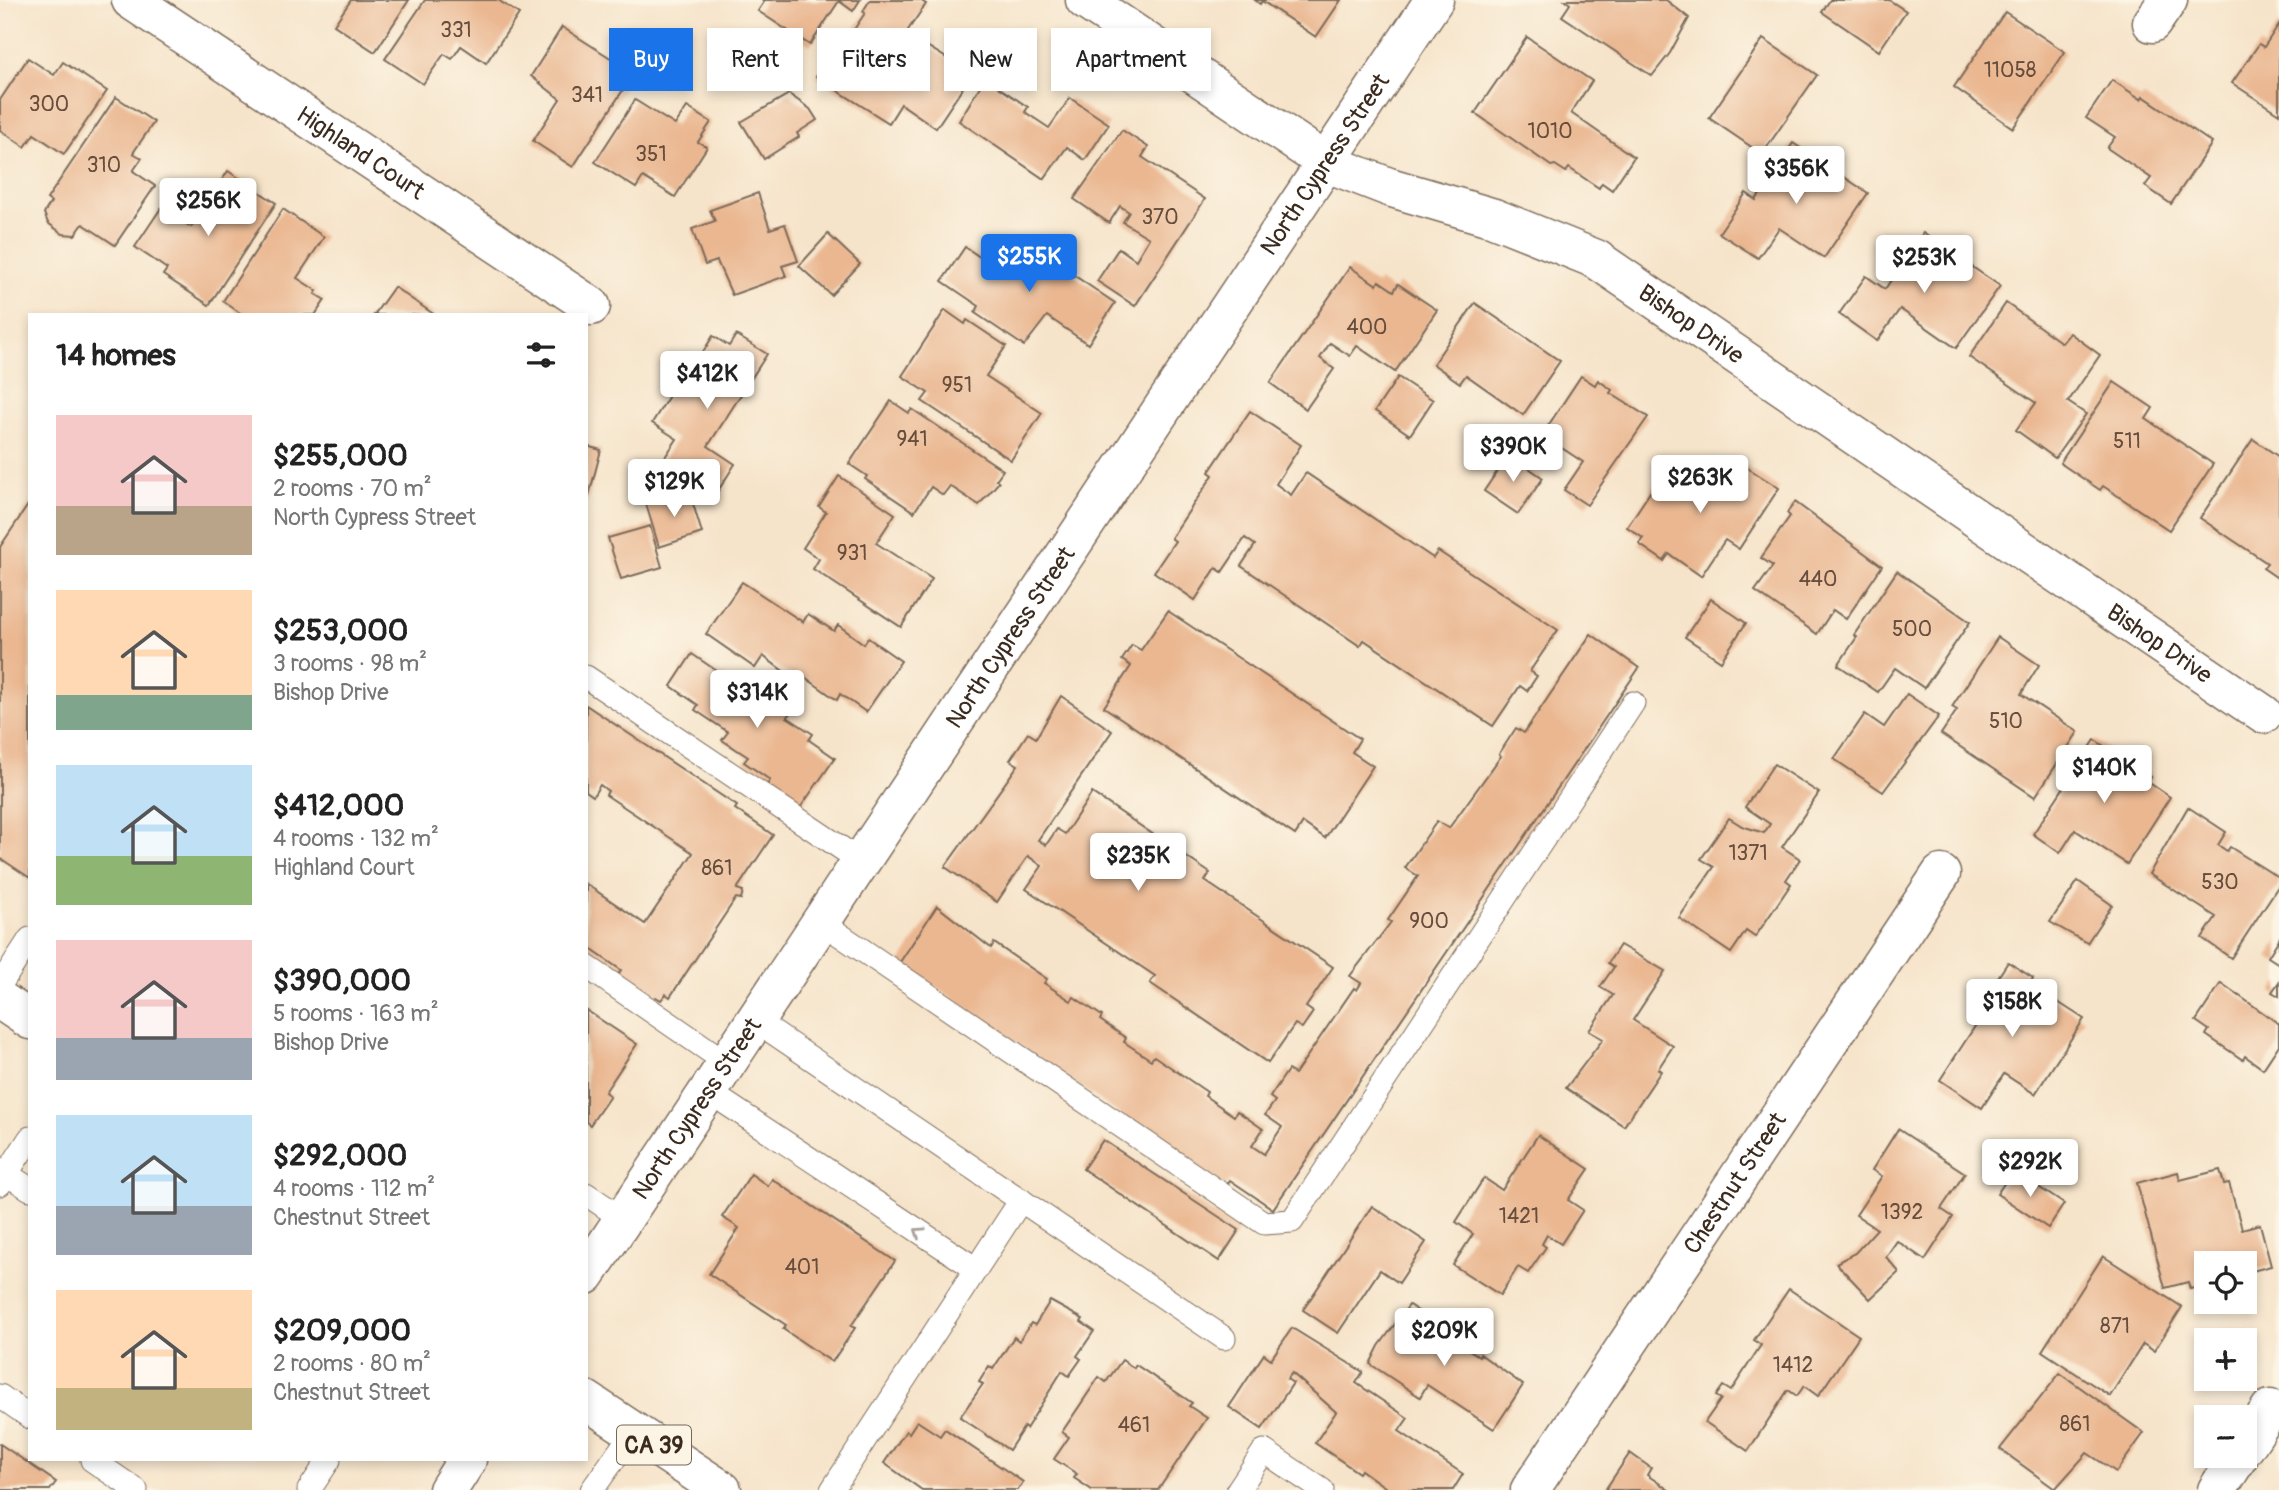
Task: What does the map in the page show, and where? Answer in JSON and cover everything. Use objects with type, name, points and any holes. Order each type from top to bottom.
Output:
[{"type":"street","name":"Highland Court","points":[[131,0],[591,306]]},
{"type":"street","name":"Bishop Drive","points":[[1085,0],[1327,163],[1389,187],[1494,218],[1596,259],[2263,714]]},
{"type":"street","name":"North Cypress Street","points":[[588,1272],[1434,0]]},
{"type":"street","name":"Chestnut Street","points":[[1530,1490],[1941,874]]},
{"type":"street","name":"CA 39","points":[[588,1401],[722,1490]]},
{"type":"street","points":[[2257,1429],[2270,1409]]},
{"type":"street","points":[[448,1490],[466,1461]]},
{"type":"street","points":[[2217,1490],[2231,1468]]},
{"type":"lane","points":[[588,678],[862,862]]},
{"type":"lane","points":[[821,922],[1264,1223],[1292,1222],[1633,703]]},
{"type":"lane","points":[[8,1006],[28,945]]},
{"type":"lane","points":[[588,968],[718,1077],[976,1269]]},
{"type":"lane","points":[[756,1020],[1224,1338]]},
{"type":"lane","points":[[28,1141],[2,1176],[28,1188]]},
{"type":"lane","points":[[588,1195],[624,1219]]},
{"type":"lane","points":[[832,1490],[1021,1200]]},
{"type":"lane","points":[[0,1396],[28,1416]]},
{"type":"lane","points":[[592,1490],[634,1432]]},
{"type":"lane","points":[[1238,1490],[1264,1451],[1322,1490]]},
{"type":"lane","points":[[93,1461],[136,1490]]},
{"type":"lane","points":[[309,1490],[328,1461]]},
{"type":"building","points":[[351,0],[409,0],[375,52],[334,25]]},
{"type":"building","points":[[425,0],[498,0],[519,14],[486,63],[461,46],[452,59],[444,54],[423,84],[385,59]]},
{"type":"building","points":[[762,0],[860,0],[853,11],[839,1],[821,28],[817,28],[817,34],[810,45],[803,40],[803,28],[784,28],[758,11],[764,2]]},
{"type":"building","points":[[870,0],[920,0],[926,4],[909,28],[855,28],[865,13],[863,11]]},
{"type":"building","points":[[1255,0],[1341,0],[1316,37],[1262,1],[1260,4]]},
{"type":"building","points":[[1565,0],[1666,0],[1689,18],[1670,53],[1652,76],[1562,16],[1570,4]]},
{"type":"building","points":[[1830,0],[1889,0],[1906,11],[1879,51],[1822,12]]},
{"type":"building","points":[[2005,12],[2065,52],[2013,128],[1954,87]]},
{"type":"building","points":[[2279,24],[2279,114],[2232,83],[2259,44],[2264,47]]},
{"type":"building","points":[[562,27],[609,57],[609,91],[622,91],[573,167],[533,141],[560,99],[531,76]]},
{"type":"building","points":[[1527,37],[1592,81],[1571,113],[1634,157],[1612,190],[1602,183],[1599,188],[1569,168],[1566,172],[1555,165],[1551,166],[1475,113]]},
{"type":"building","points":[[1763,39],[1817,75],[1762,154],[1709,118]]},
{"type":"building","points":[[930,48],[944,57],[944,91],[961,91],[936,128],[901,104],[889,123],[838,91],[930,91]]},
{"type":"building","points":[[28,58],[54,75],[63,62],[107,91],[64,154],[34,134],[25,147],[0,130],[0,100]]},
{"type":"building","points":[[2112,80],[2141,99],[2143,96],[2212,143],[2171,204],[2145,186],[2151,178],[2107,148],[2115,137],[2086,118]]},
{"type":"building","points":[[977,91],[1004,91],[1028,107],[1025,112],[1049,128],[1070,98],[1109,124],[1085,160],[1067,147],[1044,179],[959,121]]},
{"type":"building","points":[[789,94],[810,109],[817,120],[797,133],[799,137],[764,159],[741,122]]},
{"type":"building","points":[[116,97],[154,122],[133,153],[142,158],[133,171],[155,186],[115,245],[83,224],[75,235],[63,234],[48,223],[44,213],[51,202],[47,199]]},
{"type":"building","points":[[635,100],[675,125],[687,107],[711,122],[698,142],[707,147],[675,197],[643,177],[636,188],[595,162]]},
{"type":"building","points":[[1122,130],[1148,147],[1142,157],[1205,199],[1135,306],[1097,281],[1119,248],[1136,260],[1149,238],[1123,222],[1129,212],[1120,206],[1109,223],[1074,199]]},
{"type":"building","points":[[1793,143],[1868,193],[1824,258],[1779,228],[1758,258],[1719,233],[1746,193],[1756,200]]},
{"type":"building","points":[[228,171],[276,203],[209,305],[163,275],[167,269],[135,247],[161,208],[191,227]]},
{"type":"building","points":[[758,193],[770,229],[785,224],[798,261],[782,266],[786,276],[732,295],[717,261],[705,265],[692,229],[715,221],[710,210]]},
{"type":"building","points":[[283,209],[324,237],[297,278],[317,291],[315,294],[325,300],[316,313],[240,313],[223,301]]},
{"type":"building","points":[[1923,233],[2000,286],[1956,348],[1900,309],[1877,341],[1839,314],[1866,276],[1885,289]]},
{"type":"building","points":[[828,234],[860,264],[831,295],[799,266]]},
{"type":"building","points":[[1023,241],[1115,303],[1088,344],[1047,316],[1024,346],[975,313],[979,306],[942,281],[965,247],[1002,272]]},
{"type":"building","points":[[1350,267],[1377,285],[1379,281],[1394,291],[1398,284],[1437,310],[1395,372],[1357,346],[1350,356],[1330,343],[1320,358],[1334,369],[1306,409],[1270,383]]},
{"type":"building","points":[[394,287],[432,313],[375,313]]},
{"type":"building","points":[[1475,303],[1560,361],[1523,415],[1466,375],[1460,383],[1433,364]]},
{"type":"building","points":[[2006,303],[2062,343],[2070,333],[2100,355],[2068,402],[2086,414],[2055,458],[2016,430],[2036,403],[1969,357]]},
{"type":"building","points":[[945,310],[965,324],[967,320],[1006,346],[986,376],[1042,413],[1011,460],[922,401],[928,393],[902,376]]},
{"type":"building","points":[[736,335],[767,354],[708,446],[735,464],[714,497],[661,463],[677,439],[652,423],[679,380],[684,382],[713,336],[729,346]]},
{"type":"building","points":[[1581,376],[1595,385],[1598,380],[1612,390],[1610,393],[1648,417],[1587,505],[1564,490],[1583,462],[1542,435]]},
{"type":"building","points":[[1398,377],[1433,400],[1410,435],[1375,411]]},
{"type":"building","points":[[2114,382],[2153,408],[2146,419],[2213,464],[2169,530],[2103,486],[2100,490],[2060,463]]},
{"type":"building","points":[[891,401],[909,413],[912,409],[1003,470],[996,480],[999,482],[979,505],[950,486],[943,495],[931,487],[914,512],[865,479],[867,476],[849,464]]},
{"type":"building","points":[[1250,411],[1301,445],[1276,484],[1291,495],[1306,473],[1433,558],[1438,551],[1558,630],[1530,671],[1537,676],[1527,691],[1520,686],[1493,726],[1364,640],[1360,646],[1241,566],[1255,545],[1245,538],[1222,572],[1216,568],[1195,600],[1154,572],[1175,541],[1171,538],[1213,475],[1209,472]]},
{"type":"building","points":[[2253,439],[2279,457],[2279,579],[2263,568],[2267,563],[2200,518]]},
{"type":"building","points":[[588,447],[601,450],[588,499]]},
{"type":"building","points":[[1509,454],[1543,478],[1518,514],[1484,491]]},
{"type":"building","points":[[1670,462],[1719,494],[1740,463],[1779,488],[1739,549],[1725,540],[1701,576],[1669,554],[1664,561],[1639,544],[1643,538],[1627,527]]},
{"type":"building","points":[[839,476],[895,514],[876,543],[932,579],[901,627],[813,569],[819,559],[803,548],[826,512],[819,507]]},
{"type":"building","points":[[689,491],[702,533],[659,547],[646,504]]},
{"type":"building","points":[[1795,502],[1882,566],[1846,619],[1833,610],[1817,634],[1755,591],[1773,566],[1761,558],[1790,516],[1787,513]]},
{"type":"building","points":[[28,505],[28,877],[0,858],[0,547]]},
{"type":"building","points":[[650,526],[662,567],[621,579],[608,538]]},
{"type":"building","points":[[1897,571],[1970,622],[1924,688],[1895,668],[1878,692],[1838,665],[1857,637],[1854,635]]},
{"type":"building","points":[[742,582],[803,622],[808,614],[834,631],[838,625],[864,644],[868,638],[901,661],[866,712],[840,694],[837,700],[806,678],[802,685],[763,656],[755,668],[706,634]]},
{"type":"building","points":[[1711,599],[1746,623],[1721,661],[1685,637]]},
{"type":"building","points":[[1168,611],[1360,739],[1352,752],[1373,766],[1325,838],[1303,823],[1295,835],[1104,707],[1131,666],[1122,660],[1132,645],[1141,650]]},
{"type":"building","points":[[1591,634],[1639,668],[1273,1209],[1230,1180],[1225,1187],[900,962],[937,906],[991,948],[994,943],[1047,979],[1044,983],[1071,1001],[1074,997],[1102,1016],[1100,1020],[1126,1038],[1124,1042],[1151,1060],[1154,1056],[1207,1092],[1205,1096],[1234,1116],[1237,1111],[1263,1129],[1252,1146],[1264,1154],[1282,1127],[1265,1115],[1275,1101],[1270,1097],[1288,1070],[1295,1074],[1354,988],[1357,990],[1361,983],[1350,976],[1391,922],[1388,920],[1418,876],[1405,868],[1437,821],[1449,828],[1501,756],[1499,754],[1516,728],[1524,733]]},
{"type":"building","points":[[1998,637],[2039,665],[2021,694],[2078,732],[2035,797],[1941,734],[1957,710],[1952,707]]},
{"type":"building","points":[[692,654],[742,688],[746,682],[757,689],[758,687],[792,710],[787,717],[813,734],[809,740],[835,758],[800,808],[767,786],[770,780],[744,762],[748,757],[722,740],[728,732],[695,710],[698,705],[671,686]]},
{"type":"building","points":[[1907,694],[1939,716],[1883,792],[1834,759],[1865,714],[1884,727]]},
{"type":"building","points":[[1061,696],[1112,731],[1038,840],[1046,845],[1057,829],[1065,834],[1092,793],[1210,873],[1205,881],[1333,967],[1306,1007],[1313,1012],[1302,1028],[1295,1024],[1268,1063],[1150,983],[1155,976],[1026,889],[1042,866],[1028,856],[997,902],[945,867],[1018,765],[1010,760],[1028,733],[1036,738]]},
{"type":"building","points":[[588,706],[737,806],[735,809],[773,835],[737,889],[743,891],[741,899],[736,898],[670,997],[666,994],[661,1000],[656,997],[653,1001],[617,976],[621,970],[588,947],[588,885],[645,924],[693,853],[606,795],[608,791],[600,785],[593,796],[588,792]]},
{"type":"building","points":[[2095,740],[2151,777],[2148,782],[2170,797],[2127,864],[2075,830],[2060,853],[2033,834]]},
{"type":"building","points":[[1774,764],[1819,793],[1782,847],[1800,859],[1786,880],[1791,884],[1755,937],[1746,931],[1731,953],[1679,918],[1714,867],[1701,859],[1729,818],[1742,826],[1764,833],[1770,824],[1745,807]]},
{"type":"building","points":[[2188,807],[2226,832],[2218,845],[2227,851],[2230,847],[2279,878],[2279,885],[2231,958],[2202,938],[2216,917],[2149,874]]},
{"type":"building","points":[[2078,881],[2112,905],[2087,943],[2050,922]]},
{"type":"building","points":[[2279,939],[2279,964],[2268,957]]},
{"type":"building","points":[[1620,945],[1665,971],[1633,1020],[1673,1046],[1658,1069],[1661,1071],[1624,1126],[1566,1088],[1603,1039],[1589,1031],[1613,995],[1600,987],[1614,967],[1608,963]]},
{"type":"building","points":[[2008,962],[2033,978],[2030,984],[2084,1019],[2035,1094],[2004,1074],[1982,1108],[1940,1080],[1983,1014],[1977,1009]]},
{"type":"building","points":[[2279,982],[2279,996],[2272,992]]},
{"type":"building","points":[[2221,983],[2279,1024],[2279,1045],[2263,1069],[2245,1056],[2243,1060],[2206,1035],[2209,1030],[2196,1021]]},
{"type":"building","points":[[588,1011],[637,1044],[605,1092],[610,1096],[590,1125]]},
{"type":"building","points":[[1898,1129],[1965,1173],[1941,1209],[1953,1217],[1925,1260],[1897,1241],[1886,1257],[1899,1272],[1870,1299],[1836,1263],[1855,1253],[1877,1229],[1856,1215],[1882,1176],[1872,1170]]},
{"type":"building","points":[[1538,1135],[1589,1169],[1568,1200],[1583,1210],[1561,1244],[1547,1235],[1542,1244],[1546,1247],[1528,1273],[1518,1267],[1500,1295],[1453,1265],[1473,1234],[1456,1222],[1484,1178],[1502,1190]]},
{"type":"building","points":[[1103,1140],[1239,1230],[1219,1261],[1083,1169]]},
{"type":"building","points":[[2013,1170],[2064,1204],[2048,1228],[1997,1194]]},
{"type":"building","points":[[2220,1170],[2224,1184],[2229,1183],[2242,1229],[2260,1224],[2271,1266],[2257,1270],[2257,1251],[2194,1251],[2194,1288],[2190,1289],[2188,1282],[2165,1288],[2137,1183],[2178,1172],[2180,1180]]},
{"type":"building","points":[[751,1174],[768,1186],[772,1179],[895,1261],[851,1326],[855,1328],[832,1362],[783,1329],[786,1325],[709,1274],[739,1228],[722,1217]]},
{"type":"building","points":[[1372,1206],[1426,1242],[1399,1283],[1380,1270],[1338,1333],[1303,1310]]},
{"type":"building","points":[[2103,1256],[2182,1307],[2154,1351],[2143,1344],[2110,1396],[2042,1351]]},
{"type":"building","points":[[1789,1289],[1859,1336],[1818,1396],[1804,1386],[1797,1396],[1788,1390],[1748,1451],[1705,1422],[1721,1399],[1716,1396],[1723,1386],[1731,1391],[1761,1345],[1754,1340]]},
{"type":"building","points":[[1050,1301],[1083,1319],[1081,1322],[1094,1331],[1077,1356],[1081,1359],[1069,1376],[1062,1371],[1026,1429],[1024,1427],[1009,1450],[960,1417],[983,1384],[979,1382],[989,1366],[993,1369],[1014,1337],[1019,1341],[1031,1323],[1035,1325]]},
{"type":"building","points":[[1409,1305],[1453,1334],[1451,1338],[1479,1356],[1480,1354],[1523,1385],[1494,1429],[1427,1385],[1420,1397],[1370,1364],[1379,1346]]},
{"type":"building","points":[[1292,1328],[1363,1372],[1356,1383],[1408,1418],[1399,1431],[1463,1474],[1453,1490],[1389,1490],[1315,1443],[1336,1412],[1292,1373],[1287,1379],[1293,1383],[1262,1429],[1229,1407],[1264,1354],[1271,1359]]},
{"type":"building","points":[[1122,1360],[1134,1368],[1136,1365],[1192,1403],[1189,1406],[1207,1418],[1158,1490],[1092,1490],[1074,1478],[1077,1474],[1054,1459],[1069,1437],[1062,1432],[1099,1377],[1106,1382]]},
{"type":"building","points":[[2060,1373],[2144,1433],[2116,1472],[2087,1453],[2055,1489],[2000,1449]]},
{"type":"building","points":[[917,1421],[940,1436],[945,1429],[1023,1482],[1018,1490],[922,1490],[884,1463],[906,1431],[909,1433]]},
{"type":"building","points":[[0,1444],[56,1482],[50,1490],[0,1490]]},
{"type":"building","points":[[1630,1453],[1651,1468],[1647,1475],[1669,1490],[1605,1490]]}]
